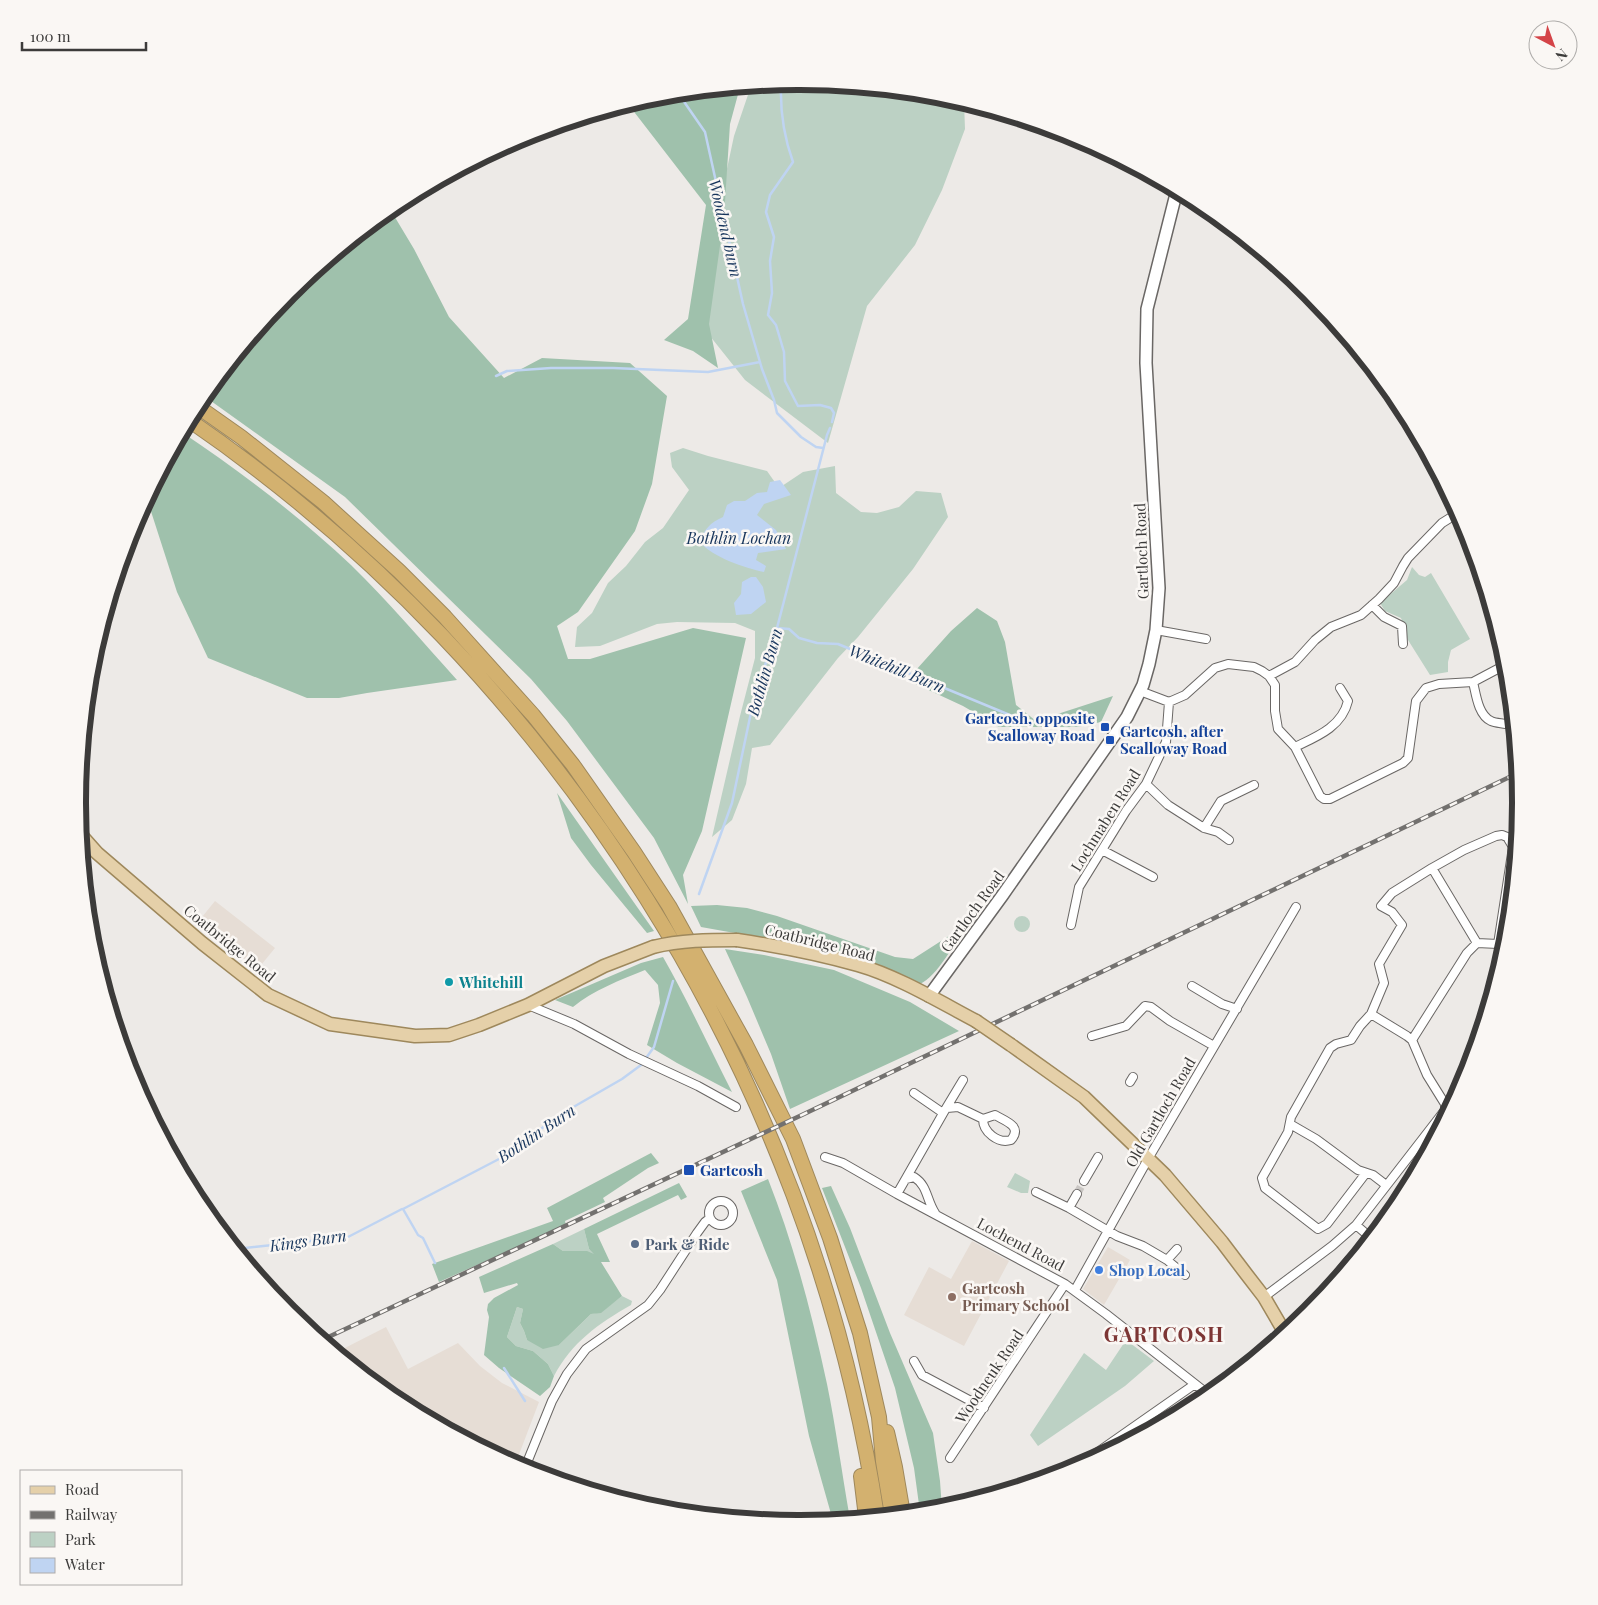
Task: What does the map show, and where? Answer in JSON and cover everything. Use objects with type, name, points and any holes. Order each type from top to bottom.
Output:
[{"type":"highway","points":[[204,411],[241,437],[323,502],[399,571],[490,665],[533,714],[573,765],[669,906],[746,1045],[792,1139],[830,1238],[872,1366],[895,1467],[902,1507]]},
{"type":"highway","points":[[195,424],[232,449],[305,508],[388,580],[479,674],[561,774],[622,859],[656,913],[733,1053],[774,1146],[810,1240],[853,1391],[876,1511]]},
{"type":"highway","points":[[827,1297],[860,1470],[865,1512]]},
{"type":"highway","points":[[860,1333],[879,1417],[883,1461],[891,1509]]},
{"type":"main road","name":"Gartloch Road","points":[[929,996],[1002,896],[1121,725],[1140,691],[1149,664],[1156,630],[1159,588],[1146,363],[1147,309],[1175,198]]},
{"type":"main road","name":"Coatbridge Road","points":[[88,843],[97,853],[202,943],[268,995],[330,1024],[415,1036],[448,1035],[479,1025],[528,1005],[604,966],[653,947],[690,940],[737,940],[778,946],[859,966],[929,996],[976,1021],[1084,1097],[1189,1202],[1264,1297],[1281,1327]]},
{"type":"street","points":[[1269,676],[1295,662],[1315,640],[1331,627],[1360,615],[1372,605],[1394,583],[1408,558],[1451,516]]},
{"type":"street","points":[[1372,605],[1384,617],[1402,626],[1403,644]]},
{"type":"street","points":[[1156,630],[1206,639]]},
{"type":"street","points":[[1140,691],[1169,702],[1185,695],[1215,668],[1228,664],[1254,667],[1269,676],[1274,685],[1278,729],[1295,747],[1320,796],[1324,799],[1330,799],[1403,763],[1408,758],[1416,701],[1426,688],[1439,684],[1472,682],[1499,668]]},
{"type":"street","points":[[1472,682],[1480,710],[1485,717],[1492,722],[1506,724]]},
{"type":"street","points":[[1295,747],[1326,732],[1335,723],[1346,708],[1348,701],[1340,688]]},
{"type":"street","name":"Lochmaben Road","points":[[1071,925],[1079,887],[1126,811],[1146,784],[1166,742],[1169,702]]},
{"type":"street","points":[[1146,784],[1168,805],[1204,828],[1218,832],[1229,840]]},
{"type":"street","points":[[1204,828],[1221,801],[1254,785]]},
{"type":"street","points":[[1366,1173],[1321,1228],[1315,1227],[1264,1188],[1262,1184],[1262,1178],[1288,1132],[1291,1117],[1330,1048],[1336,1044],[1351,1040],[1371,1014],[1384,984],[1379,964],[1402,925],[1392,912],[1381,906],[1392,893],[1464,850],[1496,836],[1502,835],[1510,841]]},
{"type":"street","points":[[1102,850],[1153,877]]},
{"type":"street","points":[[1432,868],[1477,943]]},
{"type":"street","points":[[1501,925],[1507,888]]},
{"type":"street","name":"Old Gartloch Road","points":[[1075,1290],[1148,1159],[1181,1106],[1214,1046],[1296,908]]},
{"type":"street","points":[[1412,1040],[1466,952],[1477,943],[1498,944]]},
{"type":"street","points":[[1192,986],[1222,1004],[1236,1009]]},
{"type":"street","points":[[528,1005],[574,1024],[629,1054],[698,1086],[736,1107]]},
{"type":"street","points":[[1092,1036],[1108,1034],[1126,1026],[1145,1006],[1151,1007],[1170,1021],[1214,1046]]},
{"type":"street","points":[[1371,1014],[1412,1040],[1427,1075],[1445,1103]]},
{"type":"street","points":[[897,1194],[963,1080]]},
{"type":"street","points":[[914,1093],[945,1110],[958,1107],[983,1119]]},
{"type":"street","points":[[1264,1297],[1332,1246],[1356,1225],[1436,1121]]},
{"type":"street","points":[[1290,1124],[1316,1138],[1358,1170],[1373,1175],[1386,1185]]},
{"type":"street","name":"Lochend Road","points":[[825,1157],[843,1163],[1066,1284],[1202,1390]]},
{"type":"street","points":[[1084,1181],[1098,1157]]},
{"type":"street","points":[[906,1179],[914,1177],[922,1183],[929,1204],[936,1214]]},
{"type":"street","points":[[1036,1192],[1069,1208],[1117,1236],[1143,1246],[1167,1260],[1184,1275]]},
{"type":"street","points":[[1069,1208],[1077,1194]]},
{"type":"street","points":[[527,1462],[552,1401],[567,1374],[586,1349],[648,1305],[697,1233],[710,1218]]},
{"type":"street","points":[[1356,1225],[1366,1234]]},
{"type":"street","points":[[1167,1260],[1177,1249]]},
{"type":"street","name":"Woodneuk Road","points":[[950,1458],[1066,1284]]},
{"type":"street","points":[[914,1360],[922,1375],[984,1408]]},
{"type":"street","points":[[1108,1445],[1195,1384]]},
{"type":"shaded area","points":[[215,901],[275,948],[257,970],[198,922]]},
{"type":"shaded area","name":"Gartcosh Primary School","points":[[972,1241],[1009,1261],[964,1346],[904,1315],[929,1267],[951,1279]]},
{"type":"shaded area","points":[[1108,1247],[1130,1260],[1104,1305],[1083,1289]]},
{"type":"shaded area","points":[[386,1327],[408,1369],[458,1343],[480,1366],[502,1383],[539,1402],[518,1457],[443,1420],[403,1395],[342,1349]]},
{"type":"green space","points":[[749,91],[846,91],[938,103],[964,109],[965,129],[942,190],[915,245],[867,306],[828,443],[745,380],[702,326],[706,267],[734,136]]},
{"type":"green space","points":[[739,92],[730,124],[724,217],[709,324],[718,368],[693,351],[664,340],[688,319],[706,205],[632,110],[660,103]]},
{"type":"green space","points":[[394,216],[414,249],[449,317],[504,378],[542,358],[630,363],[667,396],[652,484],[635,531],[578,612],[557,626],[568,659],[590,659],[693,628],[746,638],[702,831],[683,875],[688,904],[654,838],[567,721],[531,679],[345,497],[211,401],[263,333],[295,299],[329,267],[365,237]]},
{"type":"green space","points":[[188,436],[269,495],[351,565],[405,621],[457,680],[339,698],[307,698],[208,658],[177,592],[150,509]]},
{"type":"green space","points":[[683,448],[767,471],[779,488],[803,472],[835,466],[836,493],[861,512],[877,513],[899,507],[916,491],[941,493],[948,517],[913,569],[858,637],[838,658],[770,745],[752,748],[746,784],[732,820],[712,837],[755,658],[755,631],[735,623],[677,622],[657,624],[600,646],[575,647],[577,627],[592,613],[608,583],[626,566],[645,542],[663,528],[689,490],[672,467],[670,453]]},
{"type":"green space","points":[[1412,567],[1419,575],[1425,577],[1431,573],[1470,639],[1451,650],[1448,672],[1430,675],[1408,640],[1401,618],[1385,611],[1380,603],[1407,580]]},
{"type":"green space","points":[[977,608],[997,621],[1005,642],[1016,705],[1036,721],[1113,696],[1101,722],[1078,727],[999,727],[963,706],[907,680],[951,631]]},
{"type":"green space","points":[[557,793],[654,931],[647,933],[571,838]]},
{"type":"green space","points":[[717,905],[747,908],[777,916],[895,957],[913,959],[966,925],[952,949],[933,974],[920,984],[852,954],[701,927],[691,906]]},
{"type":"green space","points":[[1022,916],[1028,918],[1030,924],[1028,930],[1022,932],[1016,930],[1014,924],[1016,918]]},
{"type":"green space","points":[[725,949],[834,970],[910,1002],[959,1031],[790,1109],[771,1054]]},
{"type":"green space","points":[[663,957],[732,1092],[647,1045],[660,1003],[658,985],[645,970],[598,990],[573,1007],[555,1000],[641,963]]},
{"type":"green space","points":[[651,1153],[659,1163],[648,1168],[603,1198],[605,1202],[565,1221],[566,1225],[439,1282],[432,1264],[553,1221],[547,1208]]},
{"type":"green space","points":[[1015,1173],[1030,1181],[1028,1193],[1021,1193],[1007,1187]]},
{"type":"green space","points":[[768,1179],[794,1254],[827,1384],[849,1514],[831,1514],[809,1436],[777,1280],[741,1191]]},
{"type":"green space","points":[[679,1183],[687,1197],[681,1200],[678,1195],[597,1234],[610,1262],[601,1262],[622,1296],[601,1313],[591,1314],[559,1345],[543,1349],[527,1340],[520,1323],[523,1309],[517,1307],[507,1337],[516,1346],[533,1351],[548,1364],[554,1376],[550,1387],[540,1396],[499,1368],[484,1355],[489,1317],[488,1304],[494,1298],[518,1285],[517,1283],[484,1293],[479,1277],[553,1244],[563,1251],[587,1251],[594,1254],[589,1249],[584,1229]]},
{"type":"green space","points":[[831,1186],[850,1228],[890,1333],[933,1433],[941,1501],[919,1505],[914,1468],[895,1388],[861,1288],[822,1188]]},
{"type":"green space","points":[[584,1229],[589,1249],[596,1255],[563,1251],[553,1244]]},
{"type":"green space","points":[[622,1296],[632,1301],[631,1305],[587,1335],[569,1353],[554,1376],[548,1364],[533,1351],[516,1346],[507,1337],[517,1307],[523,1309],[520,1323],[527,1340],[559,1345],[591,1314],[601,1312]]},
{"type":"green space","points":[[1126,1340],[1154,1361],[1125,1386],[1038,1446],[1030,1435],[1084,1353],[1106,1370]]},
{"type":"water","name":"Bothlin Lochan","points":[[780,480],[791,495],[764,504],[757,515],[776,530],[786,549],[758,553],[756,560],[766,566],[764,572],[739,565],[721,557],[700,542],[703,533],[708,527],[723,517],[727,505],[734,501],[745,501],[757,493],[767,492],[770,482]]},
{"type":"water","points":[[751,577],[756,577],[763,587],[766,602],[751,614],[736,615],[734,603],[741,594],[742,582]]},
{"type":"waterway","name":"Bothlin Burn","points":[[781,90],[783,123],[793,162],[770,195],[766,212],[774,237],[770,261],[772,293],[768,315],[776,325],[784,352],[785,381],[798,406],[820,405],[831,408],[834,413],[832,422]]},
{"type":"waterway","name":"Woodend burn","points":[[683,100],[705,132],[743,304],[777,413],[801,437],[816,447],[823,448]]},
{"type":"waterway","points":[[496,376],[507,371],[551,368],[613,368],[708,372],[760,362]]},
{"type":"waterway","name":"Bothlin Burn","points":[[699,894],[732,803],[753,703],[777,628],[830,428]]},
{"type":"waterway","name":"Whitehill Burn","points":[[777,628],[789,629],[799,638],[817,643],[838,644],[1017,718]]},
{"type":"waterway","name":"Bothlin Burn","points":[[435,1263],[423,1238],[418,1235],[403,1209],[499,1159],[563,1113],[622,1079],[641,1065],[654,1047],[673,981]]},
{"type":"waterway","name":"Kings Burn","points":[[244,1248],[348,1237],[402,1209]]},
{"type":"waterway","name":"Bothlin Burn","points":[[504,1368],[525,1401]]},
{"type":"tunnel","points":[[1077,1194],[1084,1181]]},
{"type":"railway","points":[[328,1337],[804,1114],[1511,776]]},
{"type":"place","name":"Gartcosh, opposite Scalloway Road","points":[[1105,727]]},
{"type":"place","name":"Gartcosh, after Scalloway Road","points":[[1110,740]]},
{"type":"place","name":"Whitehill","points":[[449,982]]},
{"type":"place","name":"Gartcosh","points":[[689,1170]]},
{"type":"place","name":"Park & Ride","points":[[635,1244]]},
{"type":"place","name":"Shop Local","points":[[1099,1270]]},
{"type":"place","name":"Gartcosh Primary School","points":[[952,1297]]},
{"type":"district","name":"GARTCOSH","points":[[1164,1333]]}]
